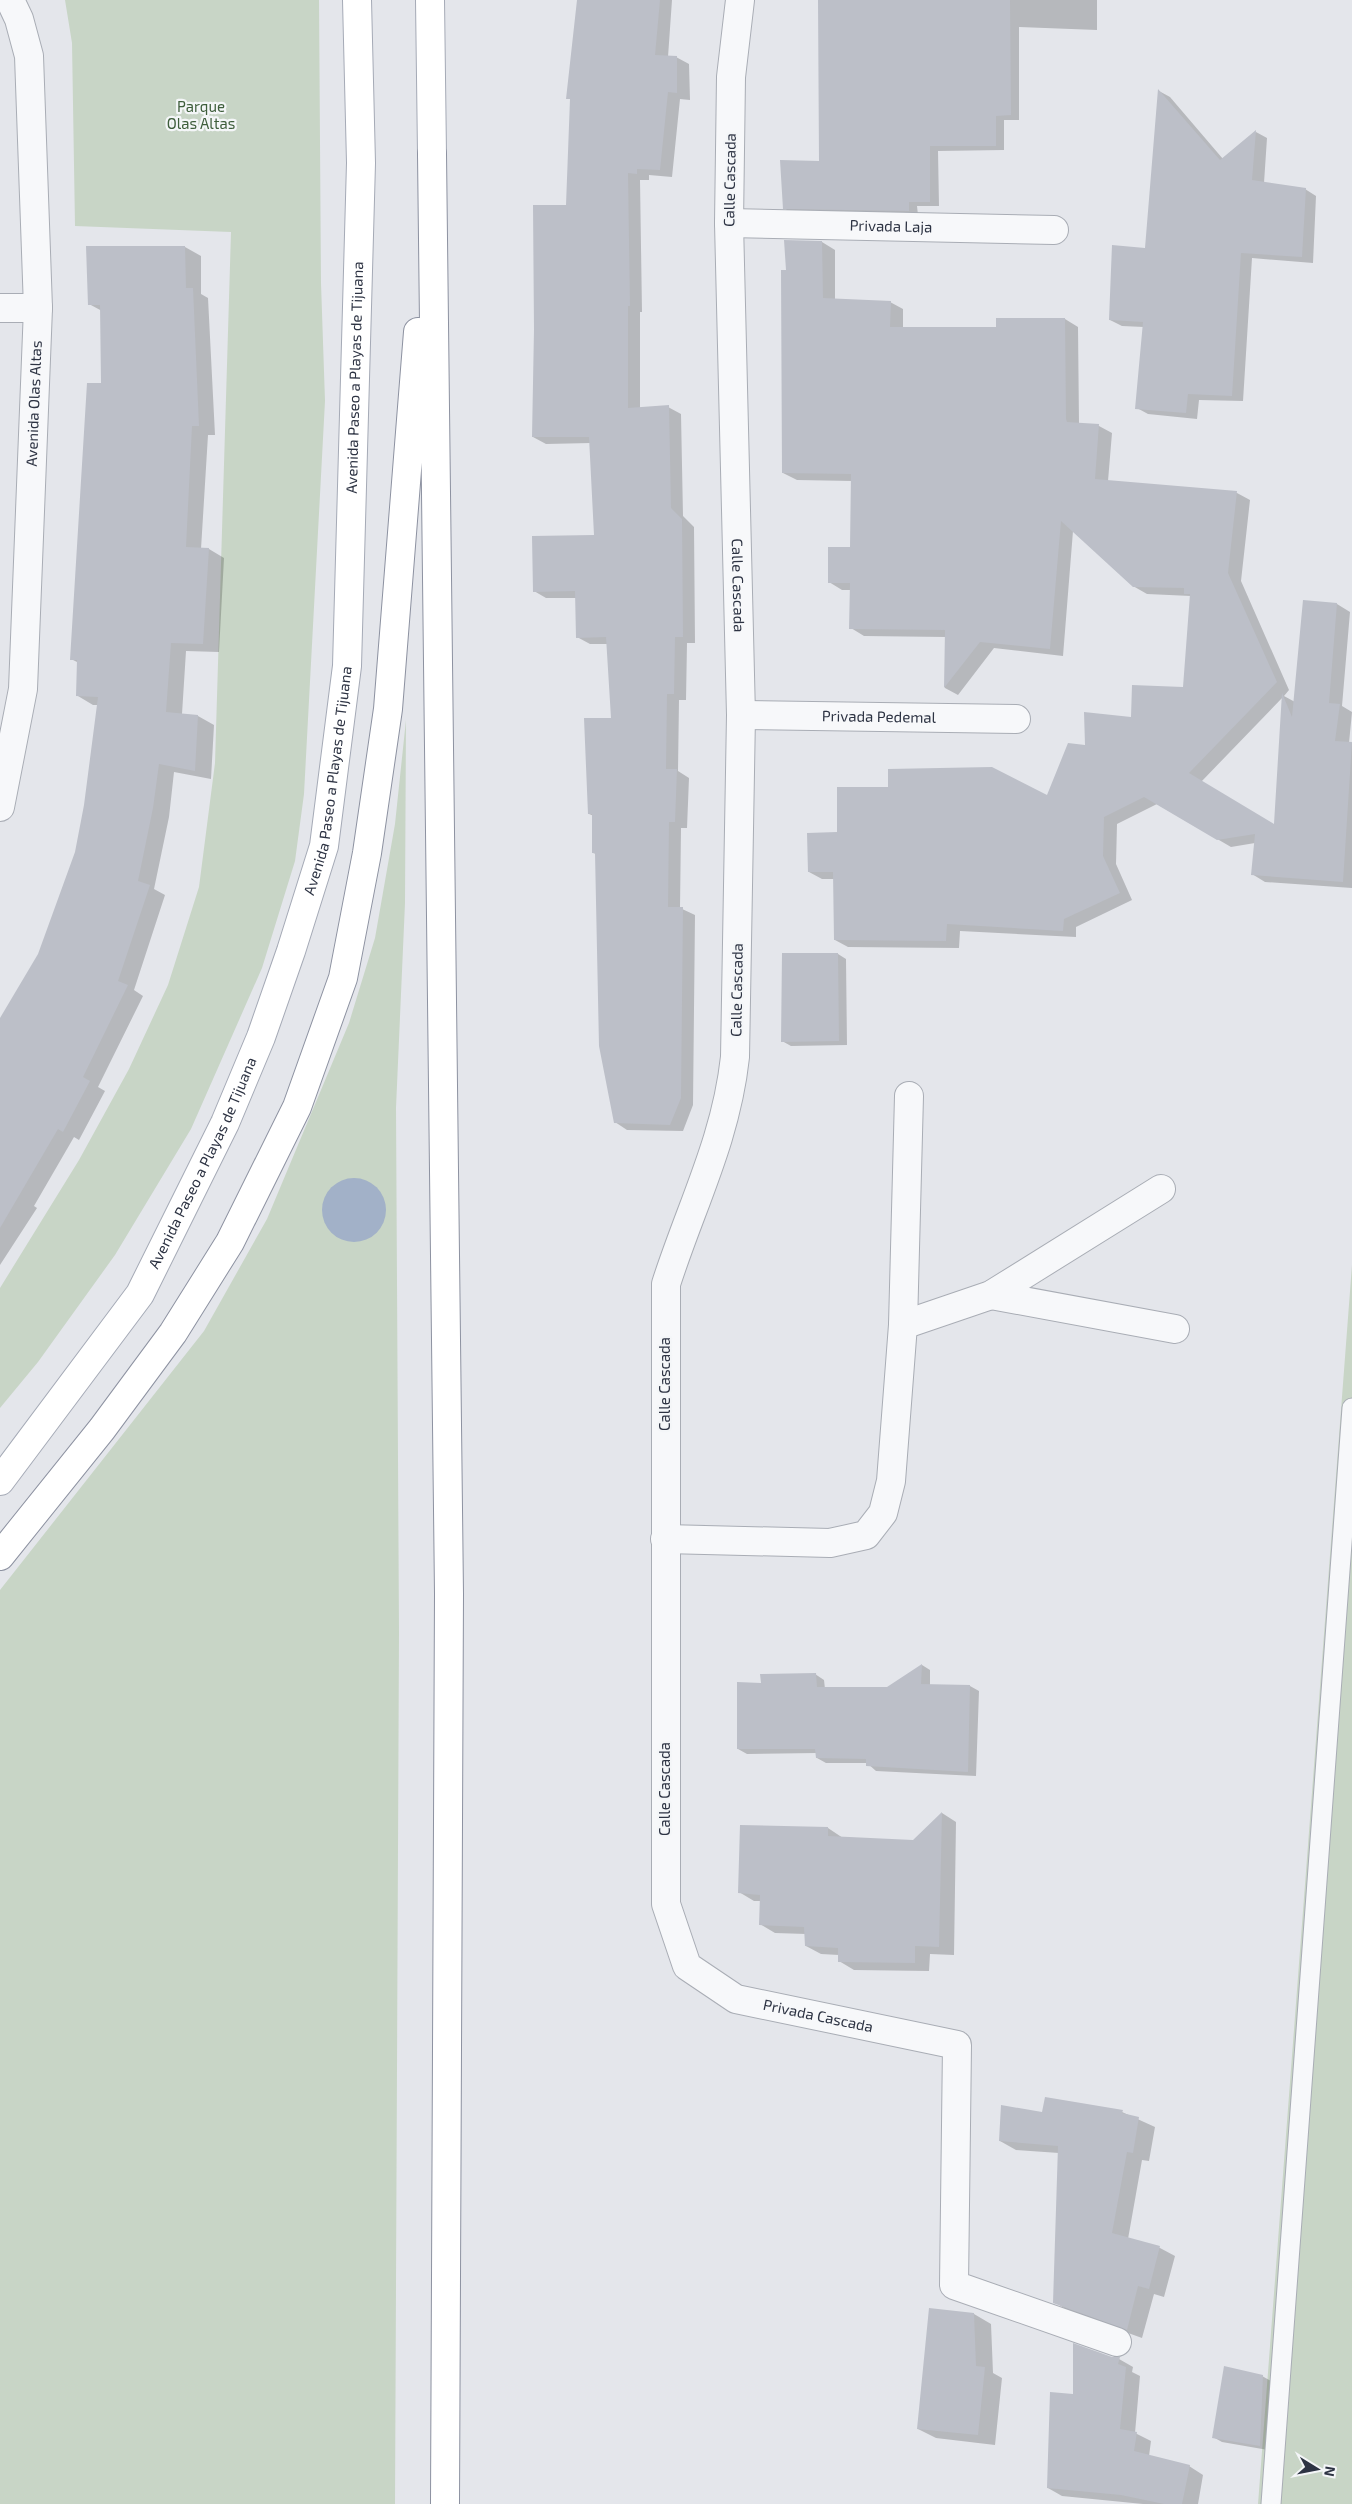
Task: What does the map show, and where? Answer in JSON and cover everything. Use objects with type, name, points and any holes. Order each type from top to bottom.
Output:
[{"type":"main road","name":"Avenida Paseo a Playas de Tijuana","points":[[0,1481],[144,1285],[225,1123],[261,1037],[292,951],[324,846],[347,666],[361,163],[357,0]]},
{"type":"main road","points":[[430,0],[449,1594],[445,2504]]},
{"type":"main road","points":[[0,1556],[102,1429],[156,1357],[230,1242],[297,1107],[343,978],[367,853],[388,709],[432,154]]},
{"type":"street","name":"Avenida Olas Altas","points":[[0,807],[11,689],[38,308],[30,56],[20,19],[10,0]]},
{"type":"street","name":"Calle Cascada","points":[[687,1966],[666,1904],[666,1284],[722,1132],[731,1094],[736,1057],[741,715],[729,223],[731,77],[740,0]]},
{"type":"street","name":"Privada Laja","points":[[729,223],[1054,230]]},
{"type":"street","points":[[0,308],[38,308]]},
{"type":"street","name":"Privada Pedemal","points":[[741,715],[1016,719]]},
{"type":"street","points":[[665,1539],[830,1543],[866,1535],[883,1513],[891,1481],[903,1325],[909,1096]]},
{"type":"street","points":[[903,1325],[991,1295],[1161,1188]]},
{"type":"street","points":[[991,1295],[1175,1329]]},
{"type":"street","name":"Privada Cascada","points":[[687,1966],[736,1999],[957,2045],[954,2284],[1117,2342]]},
{"type":"lane","points":[[1271,2504],[1352,1408]]},
{"type":"green space","name":"Parque Olas Altas","points":[[65,0],[319,0],[321,283],[325,401],[304,794],[295,861],[262,968],[191,1129],[115,1255],[38,1362],[0,1408],[0,1288],[79,1160],[129,1069],[168,985],[199,887],[215,763],[231,232],[75,226],[72,43]]},
{"type":"green space","points":[[406,720],[405,903],[396,1108],[399,1632],[395,2504],[0,2504],[0,1590],[204,1331],[267,1219],[349,1023],[375,938],[395,824]]},
{"type":"green space","points":[[1352,1265],[1352,2504],[1258,2504]]},
{"type":"water","points":[[354,1178],[372,1184],[380,1192],[386,1210],[380,1228],[372,1236],[354,1242],[336,1236],[328,1228],[322,1210],[328,1192],[336,1184]]},
{"type":"building","points":[[577,0],[660,0],[655,55],[677,56],[677,93],[668,92],[660,170],[637,169],[637,174],[628,173],[630,306],[628,306],[628,408],[669,405],[671,508],[682,519],[683,637],[675,637],[674,694],[667,694],[666,769],[677,769],[675,822],[669,822],[668,907],[683,907],[681,1098],[670,1125],[614,1123],[599,1046],[595,853],[592,853],[592,814],[588,814],[584,718],[611,718],[606,637],[576,638],[575,591],[533,592],[532,536],[594,535],[589,437],[532,437],[534,329],[533,205],[566,205],[570,99],[566,99]]},
{"type":"building","points":[[818,0],[1010,0],[1011,115],[996,116],[996,146],[930,146],[930,202],[909,202],[909,211],[783,209],[780,160],[819,161]]},
{"type":"building","points":[[1158,89],[1220,160],[1256,130],[1252,180],[1306,188],[1302,257],[1241,253],[1232,396],[1188,394],[1186,413],[1135,409],[1143,322],[1109,320],[1112,245],[1145,248]]},
{"type":"building","points":[[784,240],[822,241],[823,298],[891,301],[890,327],[996,327],[996,318],[1065,318],[1066,419],[1067,422],[1099,424],[1095,479],[1237,491],[1228,573],[1277,682],[1189,773],[1274,824],[1282,693],[1292,717],[1303,600],[1337,603],[1329,703],[1340,704],[1335,741],[1352,742],[1343,882],[1251,875],[1255,834],[1217,840],[1144,797],[1104,817],[1103,856],[1120,893],[1064,919],[1063,931],[947,924],[946,941],[834,940],[833,872],[808,872],[807,833],[837,832],[837,787],[888,787],[888,769],[992,767],[1047,795],[1068,743],[1085,745],[1084,712],[1131,717],[1132,685],[1183,687],[1190,594],[1184,594],[1184,588],[1133,587],[1061,521],[1050,649],[980,642],[944,688],[945,630],[849,629],[850,583],[828,583],[828,547],[850,547],[851,474],[782,473],[781,270],[786,270]]},
{"type":"building","points":[[86,246],[185,246],[186,288],[193,288],[199,426],[192,426],[186,547],[209,548],[203,644],[171,643],[166,712],[198,715],[195,771],[159,764],[153,808],[138,881],[150,885],[118,981],[128,985],[83,1077],[90,1081],[63,1132],[58,1129],[0,1228],[0,1018],[38,954],[75,852],[84,805],[98,697],[76,696],[77,660],[70,660],[87,383],[101,383],[100,305],[88,305]]},
{"type":"building","points":[[782,953],[838,953],[839,1041],[781,1042]]},
{"type":"building","points":[[922,1664],[921,1684],[970,1685],[968,1772],[866,1766],[866,1759],[816,1758],[815,1749],[737,1749],[737,1682],[761,1683],[760,1674],[816,1673],[817,1687],[887,1687]]},
{"type":"building","points":[[942,1812],[939,1947],[915,1946],[915,1963],[838,1962],[838,1948],[805,1946],[804,1927],[759,1925],[760,1895],[738,1893],[740,1825],[828,1827],[828,1836],[913,1840]]},
{"type":"building","points":[[1045,2097],[1123,2110],[1122,2113],[1139,2117],[1133,2153],[1127,2152],[1112,2233],[1160,2246],[1149,2289],[1138,2286],[1127,2330],[1053,2303],[1058,2146],[999,2141],[1001,2105],[1042,2112]]},
{"type":"building","points":[[929,2308],[974,2313],[976,2366],[985,2367],[978,2435],[917,2429]]},
{"type":"building","points":[[1073,2343],[1112,2357],[1120,2357],[1118,2364],[1126,2367],[1120,2429],[1137,2432],[1134,2451],[1190,2465],[1182,2504],[1164,2504],[1121,2495],[1047,2488],[1050,2392],[1073,2394]]},
{"type":"building","points":[[1224,2366],[1263,2375],[1260,2446],[1212,2438]]}]
